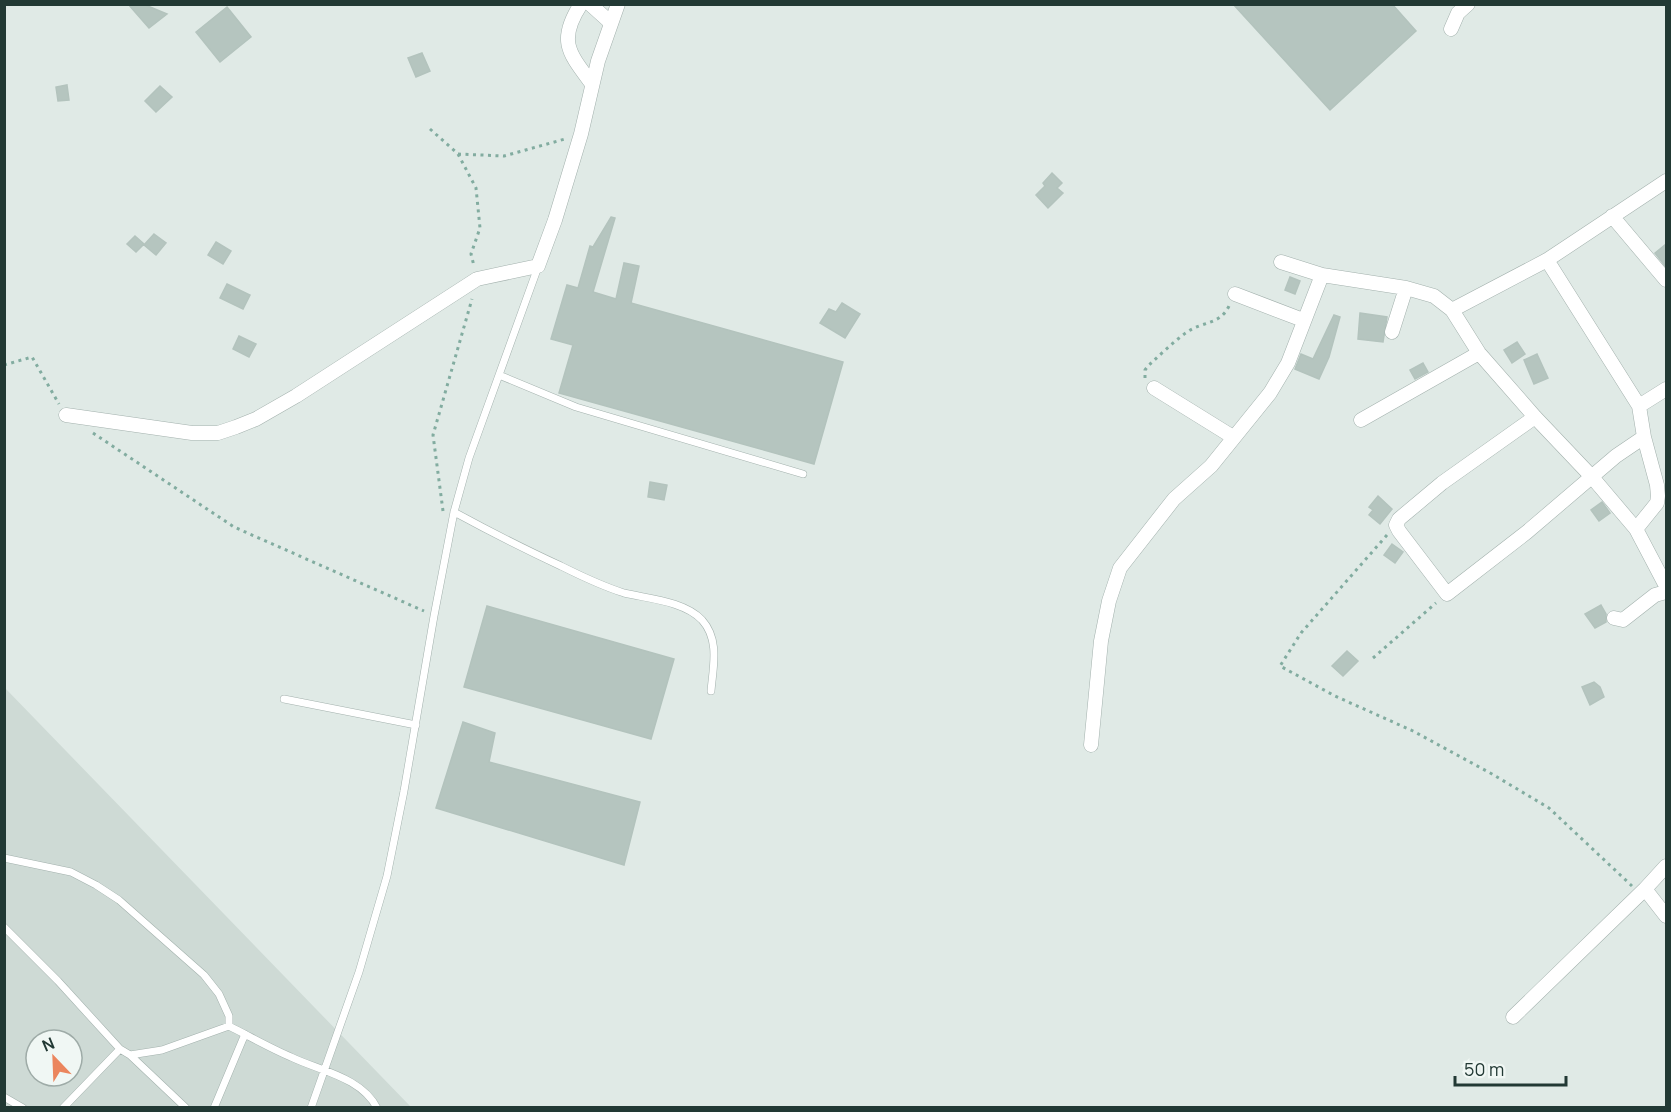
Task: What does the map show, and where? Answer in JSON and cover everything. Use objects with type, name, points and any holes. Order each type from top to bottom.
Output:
[{"type":"street","points":[[581,4],[569,27],[568,46],[575,61],[592,84]]},
{"type":"street","points":[[590,4],[611,23]]},
{"type":"street","points":[[66,415],[192,433],[218,433],[256,418],[296,396],[477,279],[538,266],[555,220],[581,134],[604,40],[618,4]]},
{"type":"street","points":[[1451,29],[1458,13],[1468,4]]},
{"type":"street","points":[[1452,310],[1547,260],[1666,182]]},
{"type":"street","points":[[1612,216],[1666,280]]},
{"type":"street","points":[[1547,260],[1639,406],[1658,496],[1657,503],[1636,530]]},
{"type":"street","points":[[1281,262],[1322,275],[1406,288],[1434,296],[1452,310],[1479,353],[1592,477],[1636,530],[1666,586]]},
{"type":"street","points":[[1091,745],[1101,641],[1109,601],[1120,568],[1174,499],[1211,466],[1269,393],[1287,363],[1322,275]]},
{"type":"street","points":[[1392,332],[1406,288]]},
{"type":"street","points":[[1235,294],[1303,320]]},
{"type":"street","points":[[1361,420],[1479,353]]},
{"type":"street","points":[[1154,388],[1233,437]]},
{"type":"street","points":[[1639,406],[1666,389]]},
{"type":"street","points":[[1535,417],[1442,483],[1399,519],[1396,525],[1404,539],[1447,594],[1527,532],[1616,456],[1644,437]]},
{"type":"street","points":[[1614,618],[1623,620],[1655,595],[1666,592]]},
{"type":"street","points":[[1513,1017],[1666,866]]},
{"type":"street","points":[[1642,891],[1666,916]]},
{"type":"lane","points":[[311,1107],[359,972],[387,876],[454,512],[469,458],[538,266]]},
{"type":"lane","points":[[499,375],[576,406],[803,474]]},
{"type":"lane","points":[[454,512],[592,581],[692,612],[701,620],[713,638],[711,691]]},
{"type":"lane","points":[[285,699],[416,725]]},
{"type":"lane","points":[[4,858],[37,863],[71,872],[119,900],[204,975],[219,994],[229,1016],[229,1026]]},
{"type":"lane","points":[[4,927],[58,981],[120,1049],[130,1055],[186,1107]]},
{"type":"lane","points":[[130,1055],[162,1050],[229,1026],[290,1057],[362,1089],[377,1107]]},
{"type":"lane","points":[[214,1107],[245,1034]]},
{"type":"lane","points":[[63,1107],[120,1049]]},
{"type":"lane","points":[[4,1097],[23,1107]]},
{"type":"path","points":[[429,129],[458,154],[476,188],[480,228],[471,254],[477,279],[433,435],[447,543]]},
{"type":"path","points":[[458,154],[504,156],[581,134]]},
{"type":"path","points":[[1154,388],[1144,375],[1148,366],[1188,331],[1221,318],[1235,294]]},
{"type":"path","points":[[4,365],[32,357],[66,415]]},
{"type":"path","points":[[85,428],[234,527],[434,616]]},
{"type":"path","points":[[1396,525],[1301,633],[1280,666],[1335,696],[1413,731],[1549,808],[1642,891]]},
{"type":"path","points":[[1373,658],[1447,594]]},
{"type":"shaded area","points":[[5,688],[411,1107],[5,1107]]},
{"type":"building","points":[[128,4],[143,4],[167,14],[149,28]]},
{"type":"building","points":[[1233,4],[1392,4],[1416,31],[1330,110]]},
{"type":"building","points":[[227,7],[251,37],[220,62],[196,32]]},
{"type":"building","points":[[422,53],[430,71],[416,77],[408,58]]},
{"type":"building","points":[[67,85],[69,100],[58,101],[56,87]]},
{"type":"building","points":[[160,86],[172,97],[156,112],[145,101]]},
{"type":"building","points":[[1052,173],[1062,183],[1057,188],[1063,193],[1048,208],[1036,195],[1045,186],[1043,183]]},
{"type":"building","points":[[611,217],[615,218],[593,292],[616,299],[624,263],[639,266],[631,303],[843,362],[814,464],[559,393],[573,345],[551,339],[567,285],[578,288],[590,246],[593,247]]},
{"type":"building","points":[[154,234],[166,243],[156,255],[144,245]]},
{"type":"building","points":[[135,236],[144,244],[136,252],[127,244]]},
{"type":"building","points":[[216,242],[231,251],[223,264],[208,255]]},
{"type":"building","points":[[1666,244],[1666,267],[1655,253]]},
{"type":"building","points":[[1290,277],[1300,281],[1295,294],[1285,290]]},
{"type":"building","points":[[227,284],[250,295],[243,309],[220,298]]},
{"type":"building","points":[[842,303],[860,314],[845,338],[820,323],[829,309],[836,312]]},
{"type":"building","points":[[1360,313],[1387,317],[1383,342],[1358,339]]},
{"type":"building","points":[[1334,315],[1340,317],[1329,357],[1319,379],[1295,369],[1301,354],[1313,359]]},
{"type":"building","points":[[239,336],[256,344],[249,357],[233,349]]},
{"type":"building","points":[[1517,342],[1525,354],[1512,363],[1504,350]]},
{"type":"building","points":[[1537,354],[1548,378],[1534,384],[1524,360]]},
{"type":"building","points":[[1423,363],[1428,372],[1415,379],[1410,370]]},
{"type":"building","points":[[650,482],[667,485],[664,500],[648,497]]},
{"type":"building","points":[[1378,496],[1392,509],[1380,524],[1369,515],[1373,510],[1369,507]]},
{"type":"building","points":[[1602,502],[1610,513],[1599,521],[1591,510]]},
{"type":"building","points":[[1392,544],[1403,552],[1395,563],[1384,555]]},
{"type":"building","points":[[1601,605],[1606,614],[1606,622],[1595,628],[1585,614]]},
{"type":"building","points":[[487,606],[674,659],[651,739],[464,687]]},
{"type":"building","points":[[1347,651],[1358,661],[1343,676],[1332,666]]},
{"type":"building","points":[[1594,682],[1600,687],[1604,697],[1590,705],[1582,687]]},
{"type":"building","points":[[463,722],[495,733],[489,762],[640,802],[624,865],[436,808]]}]
